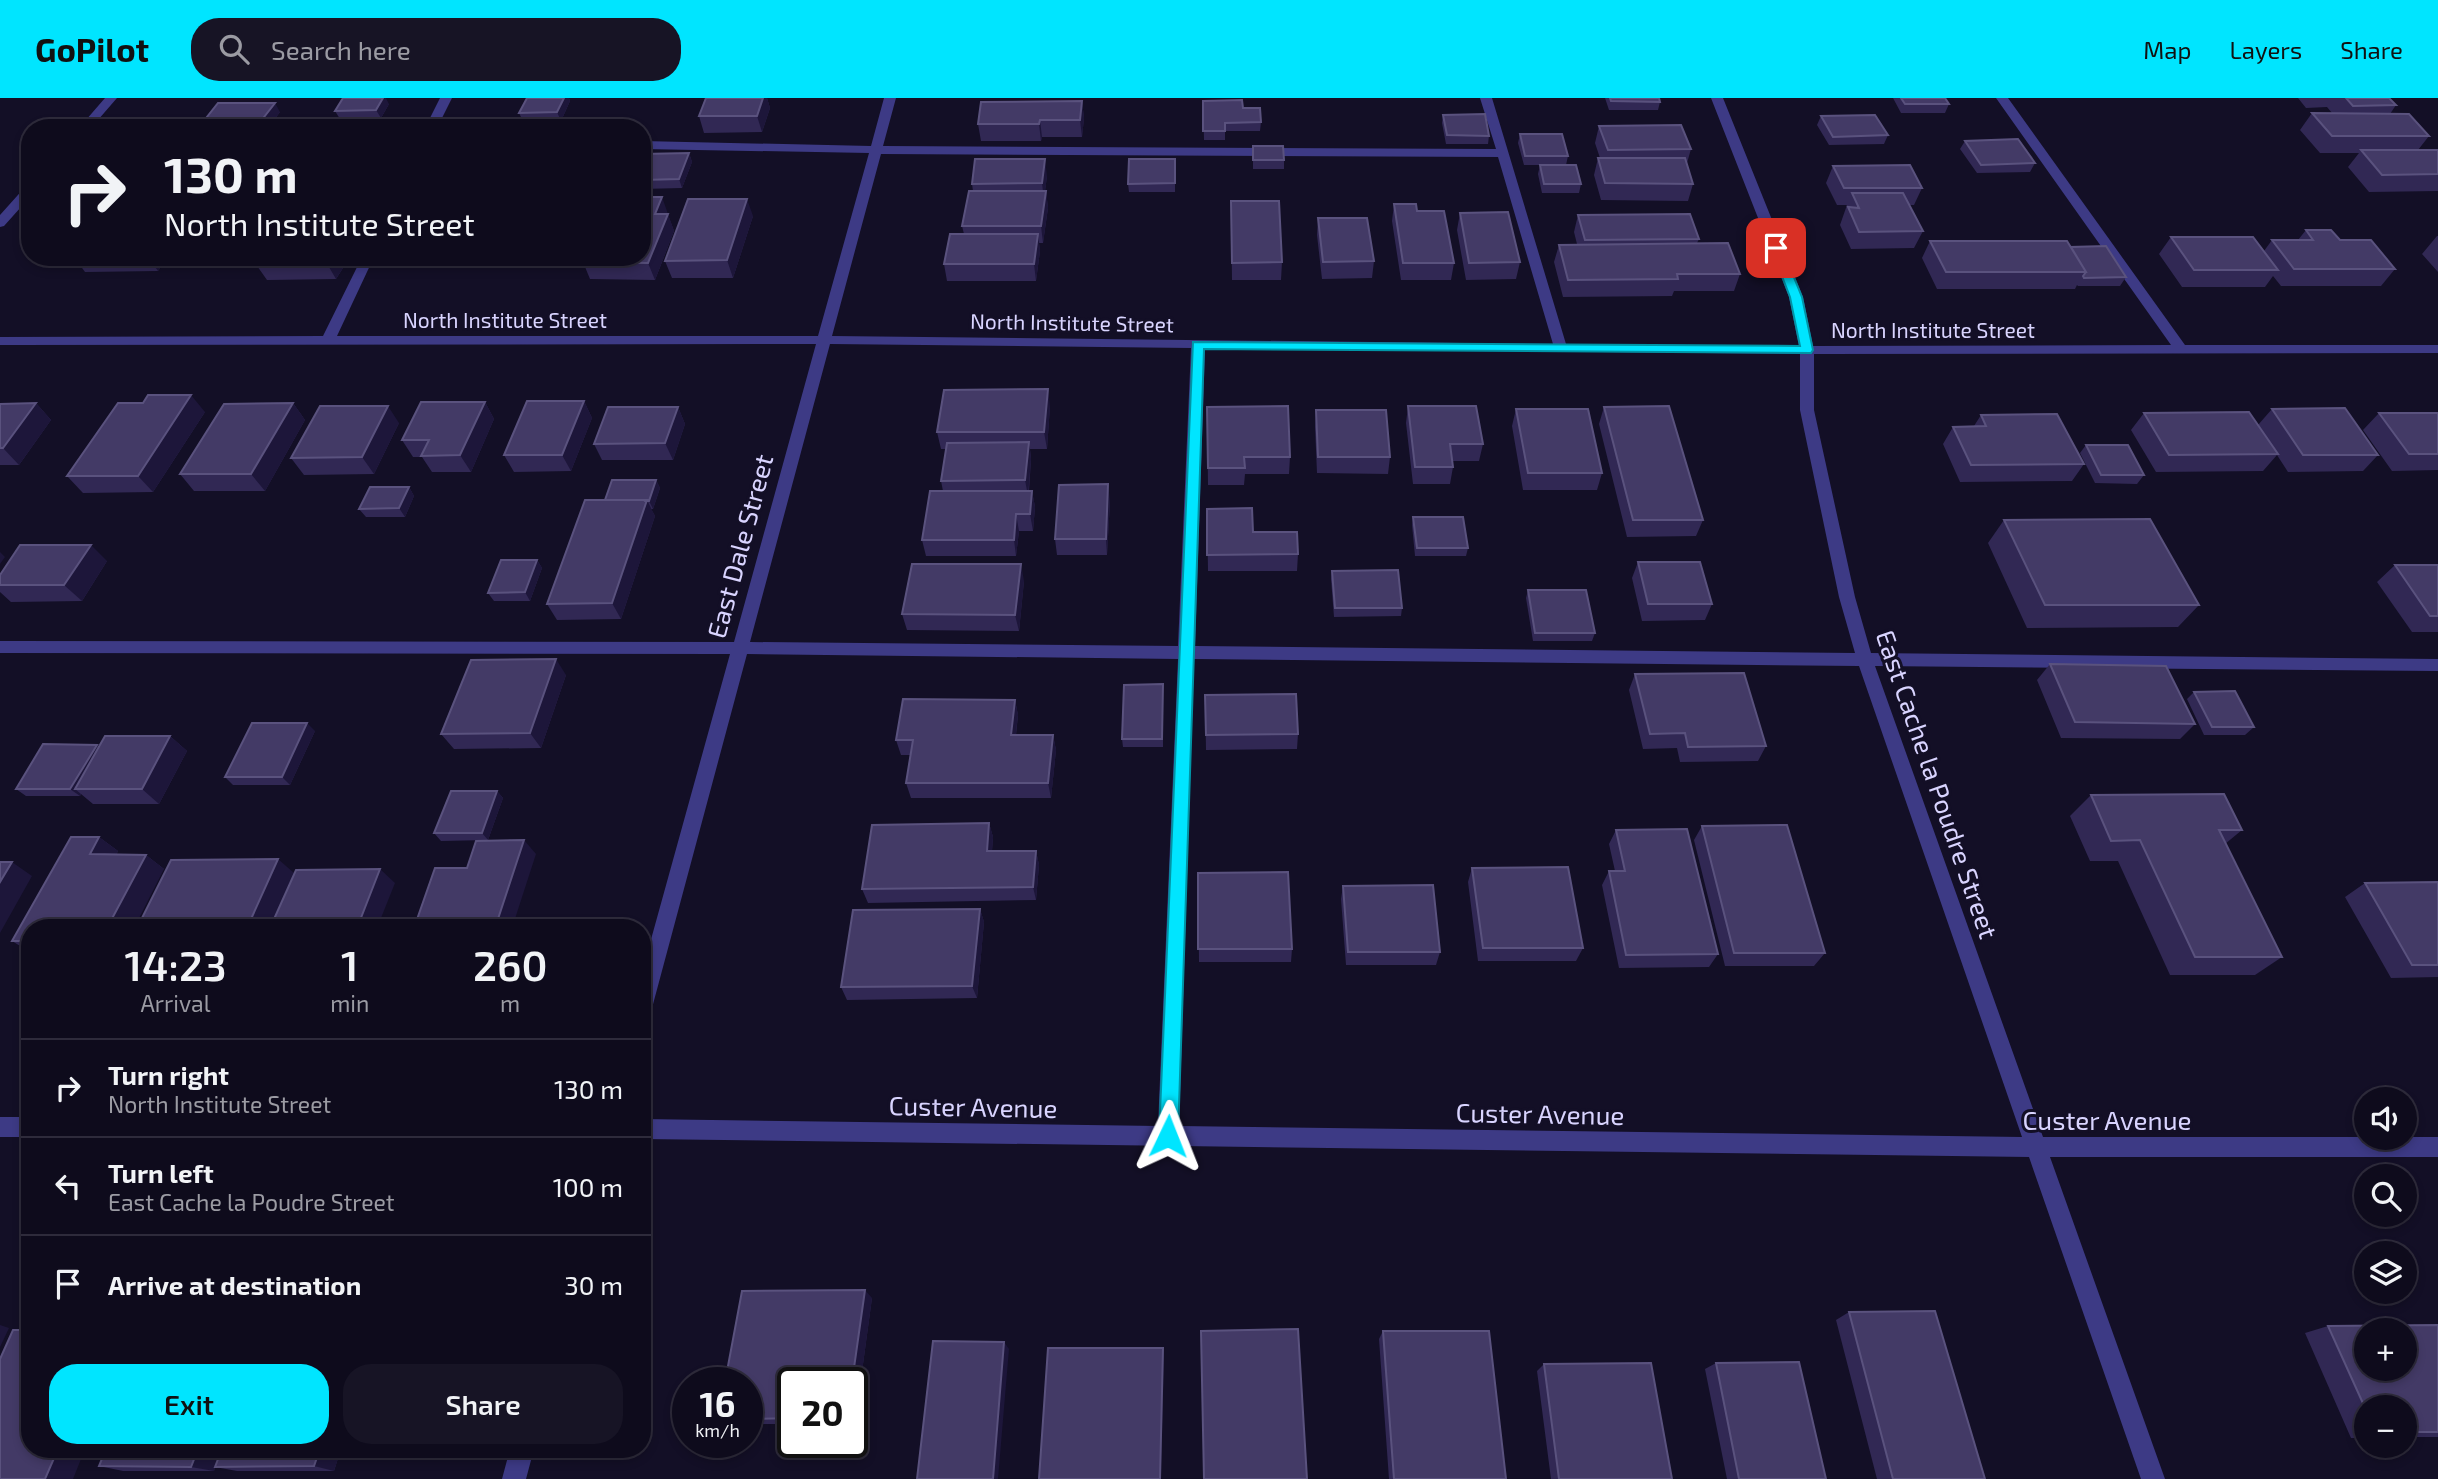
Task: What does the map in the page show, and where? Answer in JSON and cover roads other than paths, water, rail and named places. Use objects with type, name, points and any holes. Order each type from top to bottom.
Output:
[{"type":"street","points":[[93,119],[111,98]]},
{"type":"street","points":[[436,119],[446,98]]},
{"type":"street","name":"East Dale Street","points":[[651,975],[890,98]]},
{"type":"street","points":[[1486,98],[1562,348]]},
{"type":"street","name":"East Cache la Poudre Street","points":[[1717,98],[1796,297],[1807,350],[1807,410],[1847,597],[1865,661],[2153,1479]]},
{"type":"street","points":[[2002,98],[2182,350]]},
{"type":"street","points":[[651,145],[876,150],[1502,153]]},
{"type":"street","points":[[0,223],[21,200]]},
{"type":"street","points":[[328,341],[365,266]]},
{"type":"street","name":"North Institute Street","points":[[0,341],[824,340],[1807,350],[2438,349]]},
{"type":"street","points":[[1168,1136],[1198,345]]},
{"type":"street","points":[[0,647],[740,648],[2438,665]]},
{"type":"street","points":[[0,1127],[21,1127]]},
{"type":"street","name":"Custer Avenue","points":[[651,1129],[2038,1147],[2438,1147]]},
{"type":"street","points":[[514,1479],[520,1458]]}]
